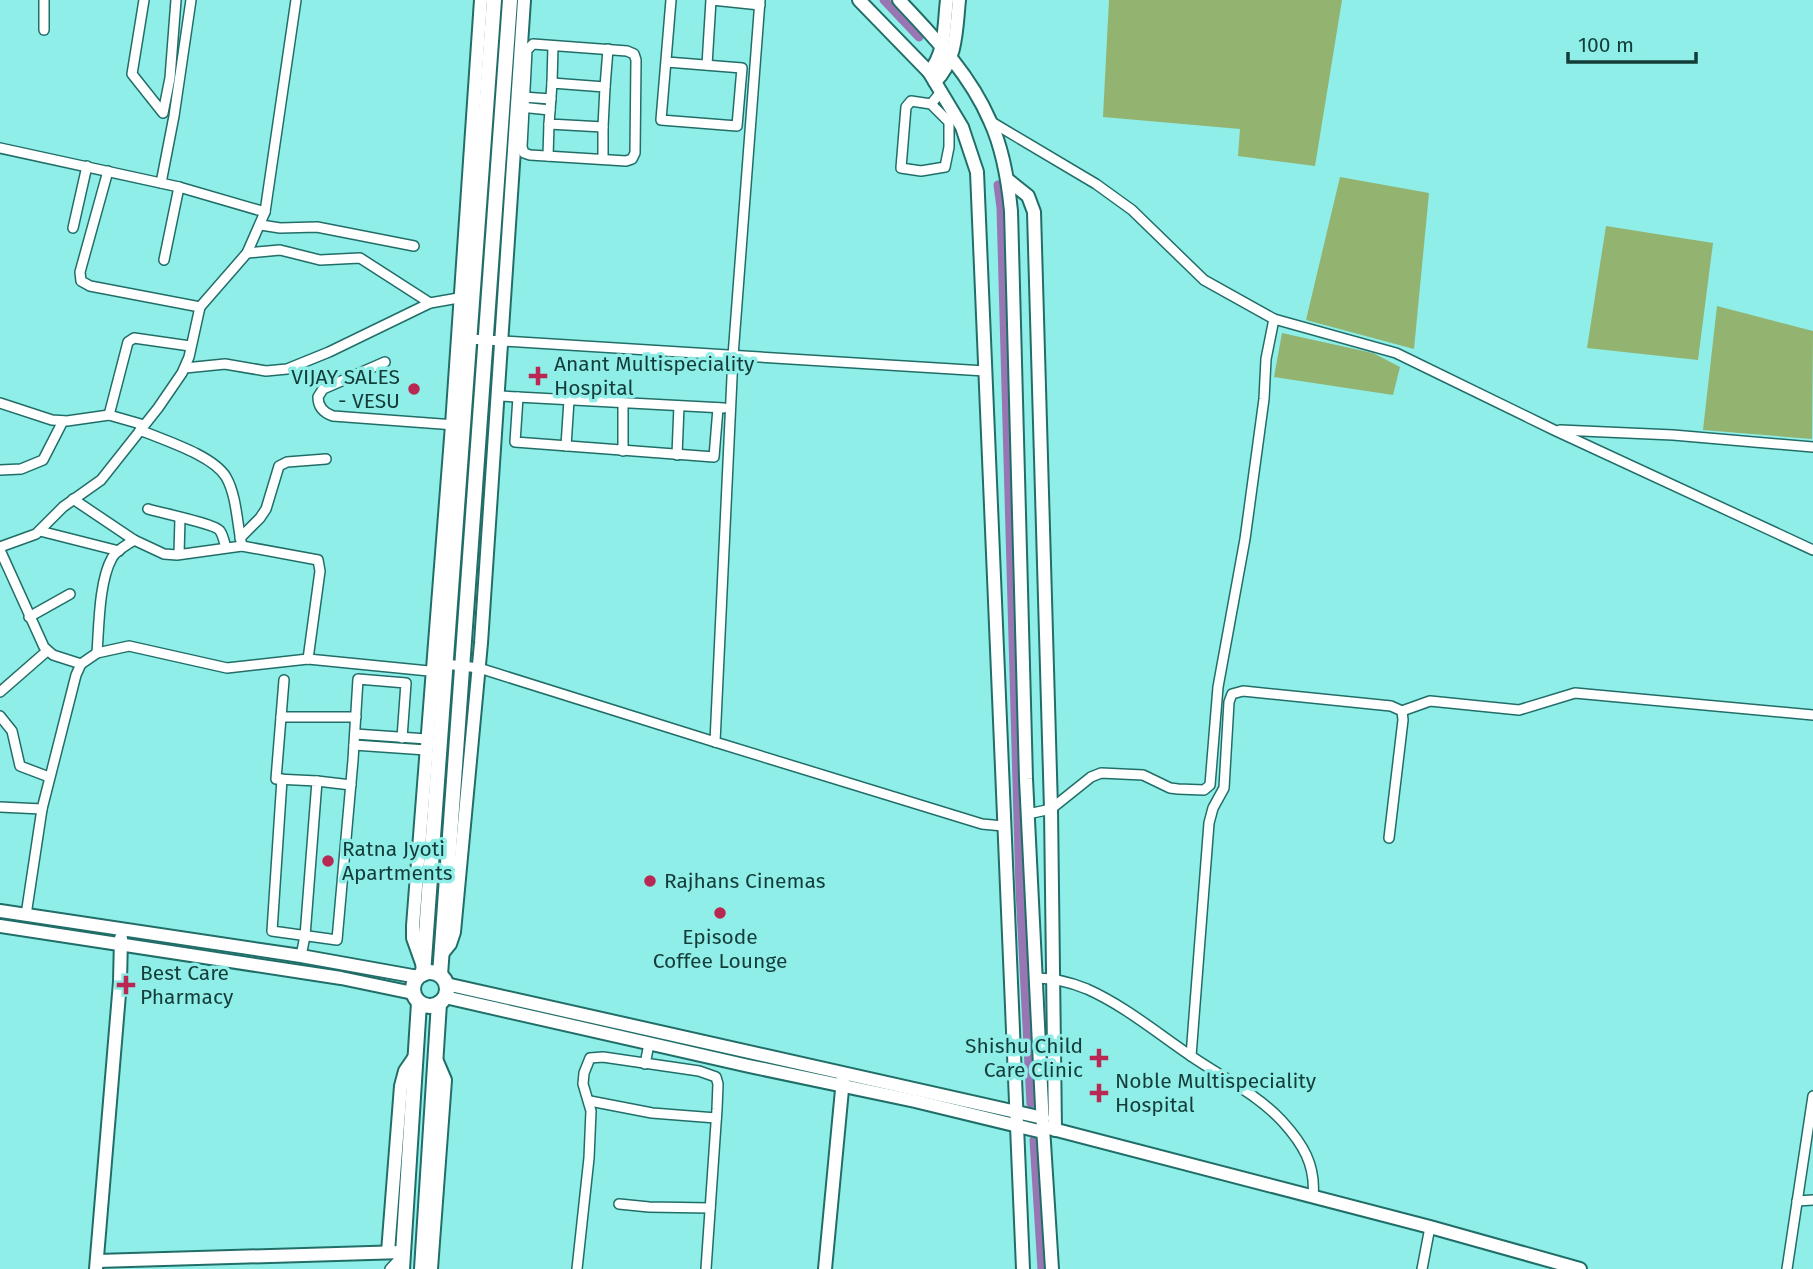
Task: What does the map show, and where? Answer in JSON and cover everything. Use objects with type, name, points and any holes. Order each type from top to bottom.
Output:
[{"type":"main road","points":[[403,1259],[416,1055],[416,998],[413,988],[421,972],[458,425],[470,339],[467,297],[494,0]]},
{"type":"main road","points":[[422,1269],[442,990],[441,955],[463,666],[494,340],[510,0]]},
{"type":"main road","points":[[421,972],[434,973],[442,990]]},
{"type":"main road","points":[[416,998],[429,1006],[442,990]]},
{"type":"street","points":[[44,0],[44,30]]},
{"type":"street","points":[[144,0],[132,74],[163,113],[170,78],[176,0]]},
{"type":"street","points":[[161,183],[191,0]]},
{"type":"street","points":[[81,664],[47,651],[0,551],[40,531],[58,511],[106,476],[186,368],[200,307],[247,253],[265,212],[296,0]]},
{"type":"street","points":[[386,362],[323,389],[318,397],[324,412],[333,416],[458,425],[481,0]]},
{"type":"street","points":[[441,955],[450,944],[454,932],[479,668],[499,396],[494,340],[521,102],[527,50],[533,44],[608,49],[634,54],[635,153],[632,159],[626,161],[524,153],[521,102],[524,0]]},
{"type":"street","points":[[667,62],[742,68],[737,126],[661,120],[671,0]]},
{"type":"street","points":[[706,65],[712,0],[760,2],[733,356],[715,742]]},
{"type":"street","points":[[859,0],[935,82],[962,127],[977,172],[1023,1269]]},
{"type":"street","points":[[899,0],[942,45],[972,89],[990,121],[1008,180],[1028,814],[1052,1269]]},
{"type":"street","points":[[931,104],[947,0]]},
{"type":"street","points":[[935,82],[945,71],[951,58],[959,0]]},
{"type":"street","points":[[548,156],[553,46]]},
{"type":"street","points":[[603,159],[608,49]]},
{"type":"street","points":[[552,83],[606,87]]},
{"type":"street","points":[[521,102],[551,99]]},
{"type":"street","points":[[911,101],[931,104],[949,122],[945,167],[921,171],[901,168],[906,107],[911,101]]},
{"type":"street","points":[[521,102],[550,110]]},
{"type":"street","points":[[990,121],[1096,184],[1132,210],[1204,279],[1274,318],[1387,349],[1813,550]]},
{"type":"street","points":[[550,124],[603,127]]},
{"type":"street","points":[[0,148],[179,187],[265,212]]},
{"type":"street","points":[[73,228],[87,166]]},
{"type":"street","points":[[108,171],[80,272],[81,281],[90,286],[200,307]]},
{"type":"street","points":[[1008,180],[1028,196],[1034,212],[1051,809],[1053,978],[1046,1126]]},
{"type":"street","points":[[164,260],[179,187]]},
{"type":"street","points":[[261,225],[279,228],[317,227],[414,246]]},
{"type":"street","points":[[247,253],[280,250],[320,260],[360,258],[430,303]]},
{"type":"street","points":[[186,368],[225,364],[271,372],[286,369],[329,352],[430,303],[467,297]]},
{"type":"street","points":[[1028,814],[1051,809],[1090,777],[1101,773],[1143,775],[1178,789],[1203,790],[1210,785],[1218,687],[1245,539],[1265,390],[1266,359],[1274,318]]},
{"type":"street","points":[[109,415],[128,342],[139,339],[190,346]]},
{"type":"street","points":[[470,339],[985,371]]},
{"type":"street","points":[[499,396],[730,408]]},
{"type":"street","points":[[517,397],[514,442],[677,455],[714,457],[719,408]]},
{"type":"street","points":[[566,446],[569,400]]},
{"type":"street","points":[[0,402],[63,421],[109,415],[142,427],[206,459],[222,471],[230,486],[241,542]]},
{"type":"street","points":[[622,450],[623,402]]},
{"type":"street","points":[[677,455],[680,406]]},
{"type":"street","points":[[0,470],[21,469],[43,460],[63,421]]},
{"type":"street","points":[[1554,430],[1673,435],[1813,447]]},
{"type":"street","points":[[241,542],[266,509],[279,466],[287,462],[326,459]]},
{"type":"street","points":[[74,499],[134,540],[164,554],[226,547],[241,542],[318,560],[320,571],[308,659]]},
{"type":"street","points":[[148,509],[218,528],[226,547]]},
{"type":"street","points":[[179,554],[180,518]]},
{"type":"street","points":[[40,531],[119,551]]},
{"type":"street","points":[[97,653],[101,600],[110,562],[134,540]]},
{"type":"street","points":[[29,617],[70,594]]},
{"type":"street","points":[[26,915],[49,777],[81,664],[97,653],[121,647],[136,647],[237,668],[308,659],[441,669],[463,666],[479,668],[982,824],[1003,826]]},
{"type":"street","points":[[0,692],[47,651]]},
{"type":"street","points":[[0,911],[421,972],[412,933],[427,745],[441,669]]},
{"type":"street","points":[[282,779],[272,931],[337,940],[358,679],[406,683],[402,738]]},
{"type":"street","points":[[284,680],[276,779],[351,785]]},
{"type":"street","points":[[1191,1056],[1209,823],[1213,808],[1224,788],[1230,697],[1233,694],[1243,691],[1391,706],[1402,711],[1430,701],[1519,709],[1575,693],[1813,715]]},
{"type":"street","points":[[1389,838],[1402,711]]},
{"type":"street","points":[[0,716],[12,731],[20,766],[49,777]]},
{"type":"street","points":[[281,716],[356,717]]},
{"type":"street","points":[[355,734],[402,738],[427,745]]},
{"type":"street","points":[[354,745],[427,745]]},
{"type":"street","points":[[301,956],[305,936],[317,781]]},
{"type":"street","points":[[0,807],[42,809]]},
{"type":"street","points":[[0,926],[341,978],[416,998]]},
{"type":"street","points":[[122,929],[97,1265],[387,1252],[403,1259],[390,1269]]},
{"type":"street","points":[[1035,978],[1053,978],[1087,989],[1121,1007],[1265,1106],[1281,1120],[1311,1162],[1315,1177],[1314,1197]]},
{"type":"street","points":[[442,990],[666,1048],[915,1101],[1017,1126],[1046,1126]]},
{"type":"street","points":[[442,990],[844,1072],[1017,1112],[1046,1126],[1580,1269]]},
{"type":"street","points":[[645,1065],[649,1044]]},
{"type":"street","points":[[664,1066],[666,1048]]},
{"type":"street","points":[[387,1252],[401,1086],[405,1071],[416,1055]]},
{"type":"street","points":[[577,1269],[589,1158],[590,1101],[583,1084],[584,1073],[590,1058],[603,1057],[699,1071],[716,1077],[718,1084],[706,1269]]},
{"type":"street","points":[[431,1269],[444,1089],[443,1073],[436,1059]]},
{"type":"street","points":[[825,1269],[844,1072]]},
{"type":"street","points":[[1787,1269],[1813,1096]]},
{"type":"street","points":[[590,1101],[653,1113],[716,1118]]},
{"type":"street","points":[[1797,1201],[1813,1200]]},
{"type":"street","points":[[619,1204],[710,1208]]},
{"type":"street","points":[[1422,1269],[1430,1227]]},
{"type":"green space","points":[[1109,0],[1342,0],[1315,166],[1238,156],[1240,129],[1103,117]]},
{"type":"green space","points":[[1340,177],[1429,193],[1414,349],[1306,320]]},
{"type":"green space","points":[[1606,226],[1713,243],[1698,360],[1587,348]]},
{"type":"green space","points":[[1717,306],[1813,331],[1812,439],[1703,430]]},
{"type":"green space","points":[[1282,333],[1373,353],[1400,367],[1393,395],[1274,377]]},
{"type":"waterway","points":[[884,0],[919,37]]},
{"type":"waterway","points":[[998,185],[1001,208],[1020,890],[1031,1104]]},
{"type":"waterway","points":[[1034,1140],[1042,1269]]},
{"type":"place","name":"Anant Multispeciality Hospital","points":[[538,376]]},
{"type":"place","name":"VIJAY SALES - VESU","points":[[414,389]]},
{"type":"place","name":"Ratna Jyoti Apartments","points":[[328,861]]},
{"type":"place","name":"Rajhans Cinemas","points":[[650,881]]},
{"type":"place","name":"Episode Coffee Lounge","points":[[720,913]]},
{"type":"place","name":"Best Care Pharmacy","points":[[126,985]]},
{"type":"place","name":"Shishu Child Care Clinic","points":[[1099,1058]]},
{"type":"place","name":"Noble Multispeciality Hospital","points":[[1099,1093]]}]
